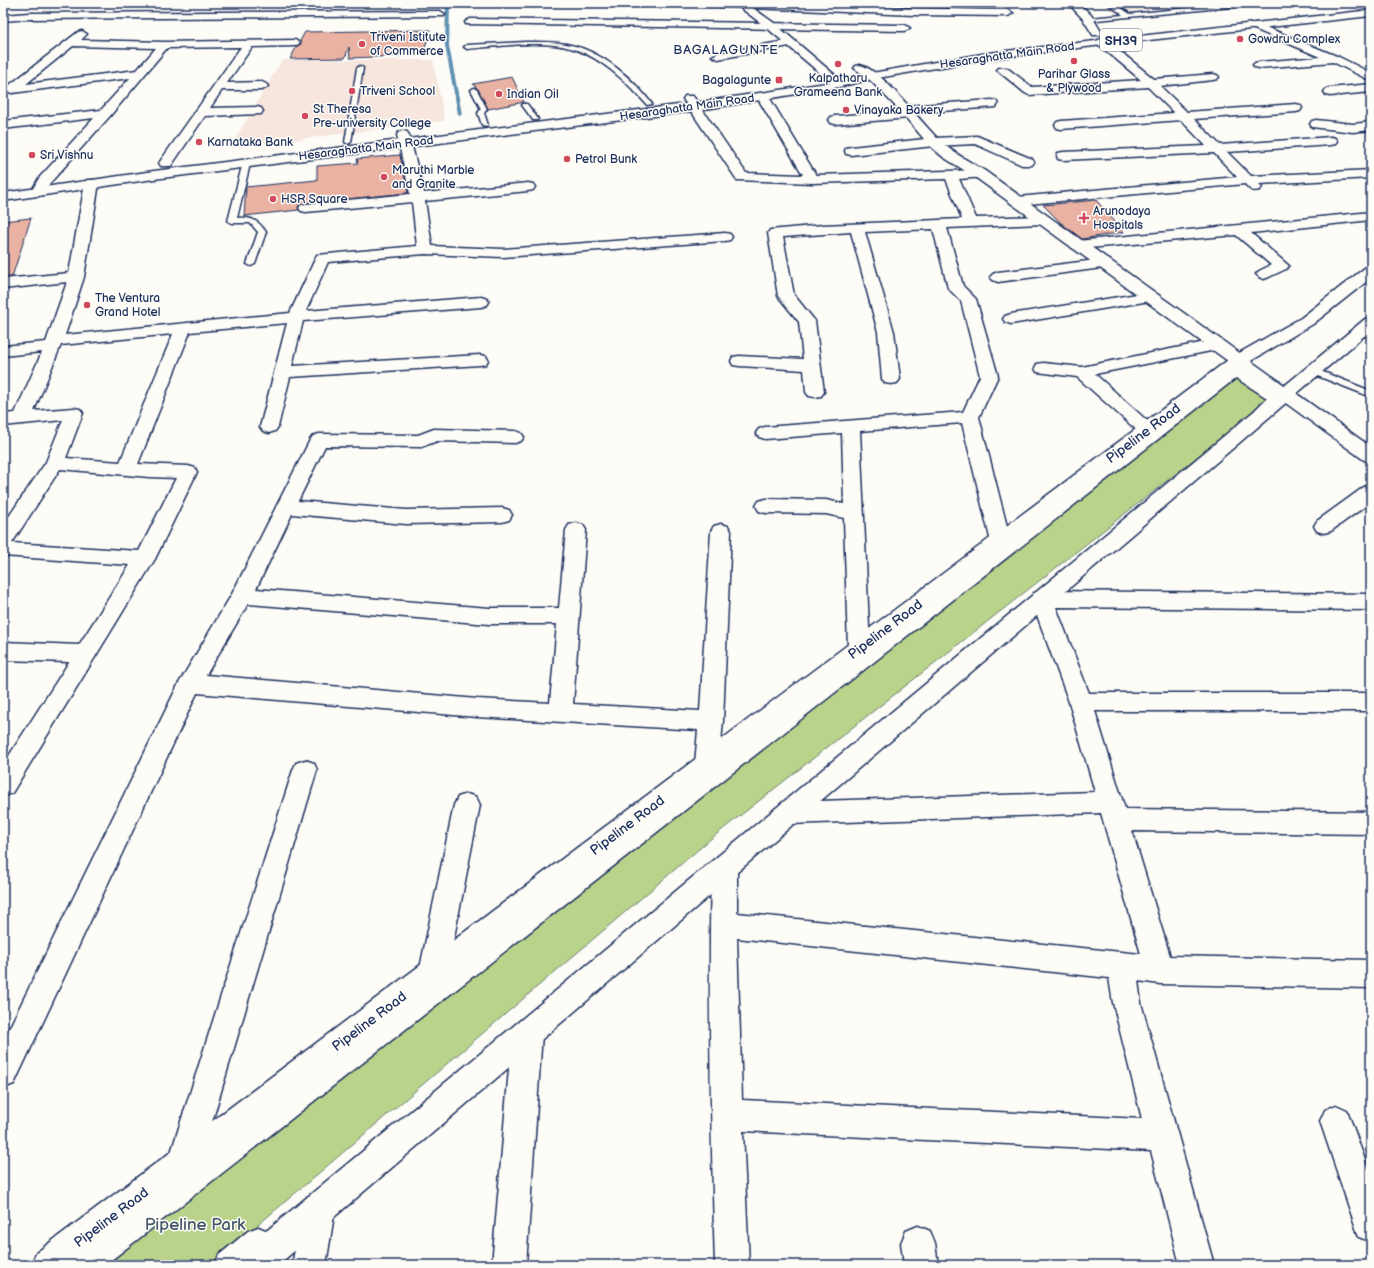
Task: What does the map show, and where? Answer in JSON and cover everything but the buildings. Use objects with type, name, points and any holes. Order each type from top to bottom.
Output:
[{"type":"street","points":[[7,89],[122,3]]},
{"type":"street","points":[[705,3],[740,3],[914,12],[1008,13]]},
{"type":"street","points":[[740,3],[770,25],[839,84]]},
{"type":"street","points":[[1073,3],[1089,20],[1099,37],[1151,83],[1252,184]]},
{"type":"street","name":"Hesaraghatta Main Road","points":[[3,186],[41,186],[92,183],[246,164],[485,125],[649,104],[692,103],[828,74],[1012,42],[1256,26],[1371,13]]},
{"type":"street","points":[[3,18],[440,14]]},
{"type":"street","points":[[3,25],[14,18]]},
{"type":"street","points":[[470,22],[905,28]]},
{"type":"street","points":[[1099,37],[1183,23]]},
{"type":"street","points":[[1256,26],[1335,59],[1371,78]]},
{"type":"street","name":"Hesaraghatta Main Road","points":[[3,197],[41,186],[166,163],[173,164],[348,142],[404,139],[692,103],[763,97],[839,84],[872,76],[1099,37]]},
{"type":"street","points":[[70,43],[164,45],[295,43]]},
{"type":"street","points":[[718,56],[791,43]]},
{"type":"street","points":[[166,163],[250,44]]},
{"type":"street","points":[[41,186],[164,45]]},
{"type":"street","points":[[1259,65],[1335,59]]},
{"type":"street","points":[[860,68],[872,76],[908,112],[934,142],[948,154],[980,174],[1215,345],[1370,454]]},
{"type":"street","points":[[1003,70],[1029,91],[1151,83],[1213,77]]},
{"type":"street","points":[[7,89],[141,73]]},
{"type":"street","points":[[220,87],[262,86]]},
{"type":"street","points":[[1330,92],[1371,88]]},
{"type":"street","points":[[763,97],[812,179]]},
{"type":"street","points":[[692,103],[742,177],[812,179],[980,174]]},
{"type":"street","points":[[835,120],[992,104]]},
{"type":"street","points":[[1061,124],[1296,108]]},
{"type":"street","points":[[202,112],[257,111]]},
{"type":"street","points":[[3,125],[106,113]]},
{"type":"street","points":[[1316,124],[1353,128],[1371,126]]},
{"type":"street","points":[[404,139],[418,198],[425,250]]},
{"type":"street","points":[[851,151],[934,142],[977,140],[1028,162]]},
{"type":"street","points":[[1063,156],[1216,149],[1331,141]]},
{"type":"street","points":[[1017,201],[1371,174]]},
{"type":"street","points":[[951,175],[971,224]]},
{"type":"street","points":[[22,418],[54,344],[76,277],[92,183]]},
{"type":"street","points":[[306,208],[528,187]]},
{"type":"street","points":[[1077,245],[1371,216]]},
{"type":"street","points":[[815,392],[807,321],[786,296],[775,233],[1044,220]]},
{"type":"street","points":[[939,225],[956,288],[968,299],[989,376],[970,417],[1001,542]]},
{"type":"street","points":[[858,228],[886,332],[891,379]]},
{"type":"street","points":[[1239,230],[1281,266],[1264,274]]},
{"type":"street","points":[[269,427],[296,317],[322,258],[425,250],[503,253],[725,237]]},
{"type":"street","points":[[998,277],[1104,264]]},
{"type":"street","name":"Pipeline Road","points":[[48,1265],[1206,385],[1238,361],[1307,321],[1371,270]]},
{"type":"street","points":[[3,284],[76,277]]},
{"type":"street","points":[[1011,318],[1150,297]]},
{"type":"street","points":[[3,351],[184,328],[481,302]]},
{"type":"street","points":[[127,468],[184,328]]},
{"type":"street","points":[[252,1265],[1285,394],[1367,329]]},
{"type":"street","points":[[1043,368],[1082,372],[1215,345]]},
{"type":"street","points":[[283,372],[480,360]]},
{"type":"street","points":[[739,361],[812,365]]},
{"type":"street","points":[[83,1265],[1236,371],[1276,398],[229,1265]]},
{"type":"street","points":[[1082,372],[1147,430]]},
{"type":"street","points":[[3,420],[74,413],[55,463],[3,541]]},
{"type":"street","points":[[765,433],[970,417]]},
{"type":"street","points":[[851,426],[858,649]]},
{"type":"street","points":[[3,1073],[190,683],[242,596],[319,440],[421,441],[434,435],[515,437]]},
{"type":"street","points":[[3,786],[84,654],[145,559],[188,472],[149,471],[55,463]]},
{"type":"street","points":[[1324,526],[1371,492]]},
{"type":"street","points":[[766,506],[826,507],[854,512]]},
{"type":"street","points":[[285,507],[406,517],[502,515]]},
{"type":"street","points":[[561,712],[576,530]]},
{"type":"street","points":[[707,764],[711,721],[721,531]]},
{"type":"street","points":[[3,549],[145,559]]},
{"type":"street","points":[[242,596],[490,616],[569,616]]},
{"type":"street","points":[[1042,599],[1371,602]]},
{"type":"street","points":[[1042,599],[1081,702],[1160,970]]},
{"type":"street","points":[[3,651],[84,654]]},
{"type":"street","points":[[190,683],[477,708],[711,721]]},
{"type":"street","points":[[1081,702],[1371,702]]},
{"type":"street","points":[[184,1162],[305,770]]},
{"type":"street","points":[[433,972],[467,805]]},
{"type":"street","points":[[789,813],[1113,811],[1371,823]]},
{"type":"street","points":[[724,867],[723,924],[732,1265]]},
{"type":"street","points":[[723,924],[1160,970],[1371,974]]},
{"type":"street","points":[[1122,966],[1127,1003],[1197,1265]]},
{"type":"street","points":[[509,1265],[527,1034]]},
{"type":"street","points":[[727,1115],[1163,1136]]},
{"type":"street","points":[[1336,1121],[1371,1225]]},
{"type":"street","points":[[309,1265],[319,1209]]},
{"type":"lane","points":[[1110,3],[1129,16]]},
{"type":"lane","points":[[1178,3],[1188,10]]},
{"type":"lane","points":[[1089,20],[1252,3]]},
{"type":"lane","points":[[468,47],[538,44],[565,46],[580,49],[594,56],[612,69],[641,94],[649,104]]},
{"type":"lane","points":[[348,142],[360,68]]},
{"type":"lane","points":[[474,90],[484,109],[481,113],[485,125]]},
{"type":"lane","points":[[525,105],[535,119]]},
{"type":"lane","points":[[246,164],[232,221],[249,220],[257,223],[262,232],[251,264]]},
{"type":"lane","points":[[1313,371],[1371,394]]},
{"type":"shaded area","points":[[1101,3],[1182,3],[1186,5],[1114,13]]},
{"type":"shaded area","name":"Triveni School","points":[[282,60],[433,60],[445,121],[230,148]]},
{"type":"green space","name":"Pipeline Park","points":[[1237,368],[1276,395],[713,837],[211,1265],[75,1265]]},
{"type":"waterway","points":[[448,3],[447,46],[460,114]]},
{"type":"place","name":"Gowdru Complex","points":[[1240,39]]},
{"type":"place","name":"Triveni Istitute of Commerce","points":[[362,44]]},
{"type":"place","name":"Parihar Glass & Plywood","points":[[1074,61]]},
{"type":"place","name":"Kalpatharu Grameena Bank","points":[[838,64]]},
{"type":"place","name":"Bagalagunte","points":[[779,80]]},
{"type":"place","name":"Triveni School","points":[[352,91]]},
{"type":"place","name":"Indian Oil","points":[[499,94]]},
{"type":"place","name":"Vinayaka Bakery","points":[[846,110]]},
{"type":"place","name":"St Theresa Pre-university College","points":[[305,116]]},
{"type":"place","name":"Karnataka Bank","points":[[199,142]]},
{"type":"place","name":"Sri Vishnu","points":[[32,155]]},
{"type":"place","name":"Petrol Bunk","points":[[567,159]]},
{"type":"place","name":"Maruthi Marble and Granite","points":[[384,177]]},
{"type":"place","name":"HSR Square","points":[[273,199]]},
{"type":"place","name":"Arunodaya Hospitals","points":[[1084,218]]},
{"type":"place","name":"The Ventura Grand Hotel","points":[[87,305]]},
{"type":"district","name":"BAGALAGUNTE","points":[[726,49]]}]
